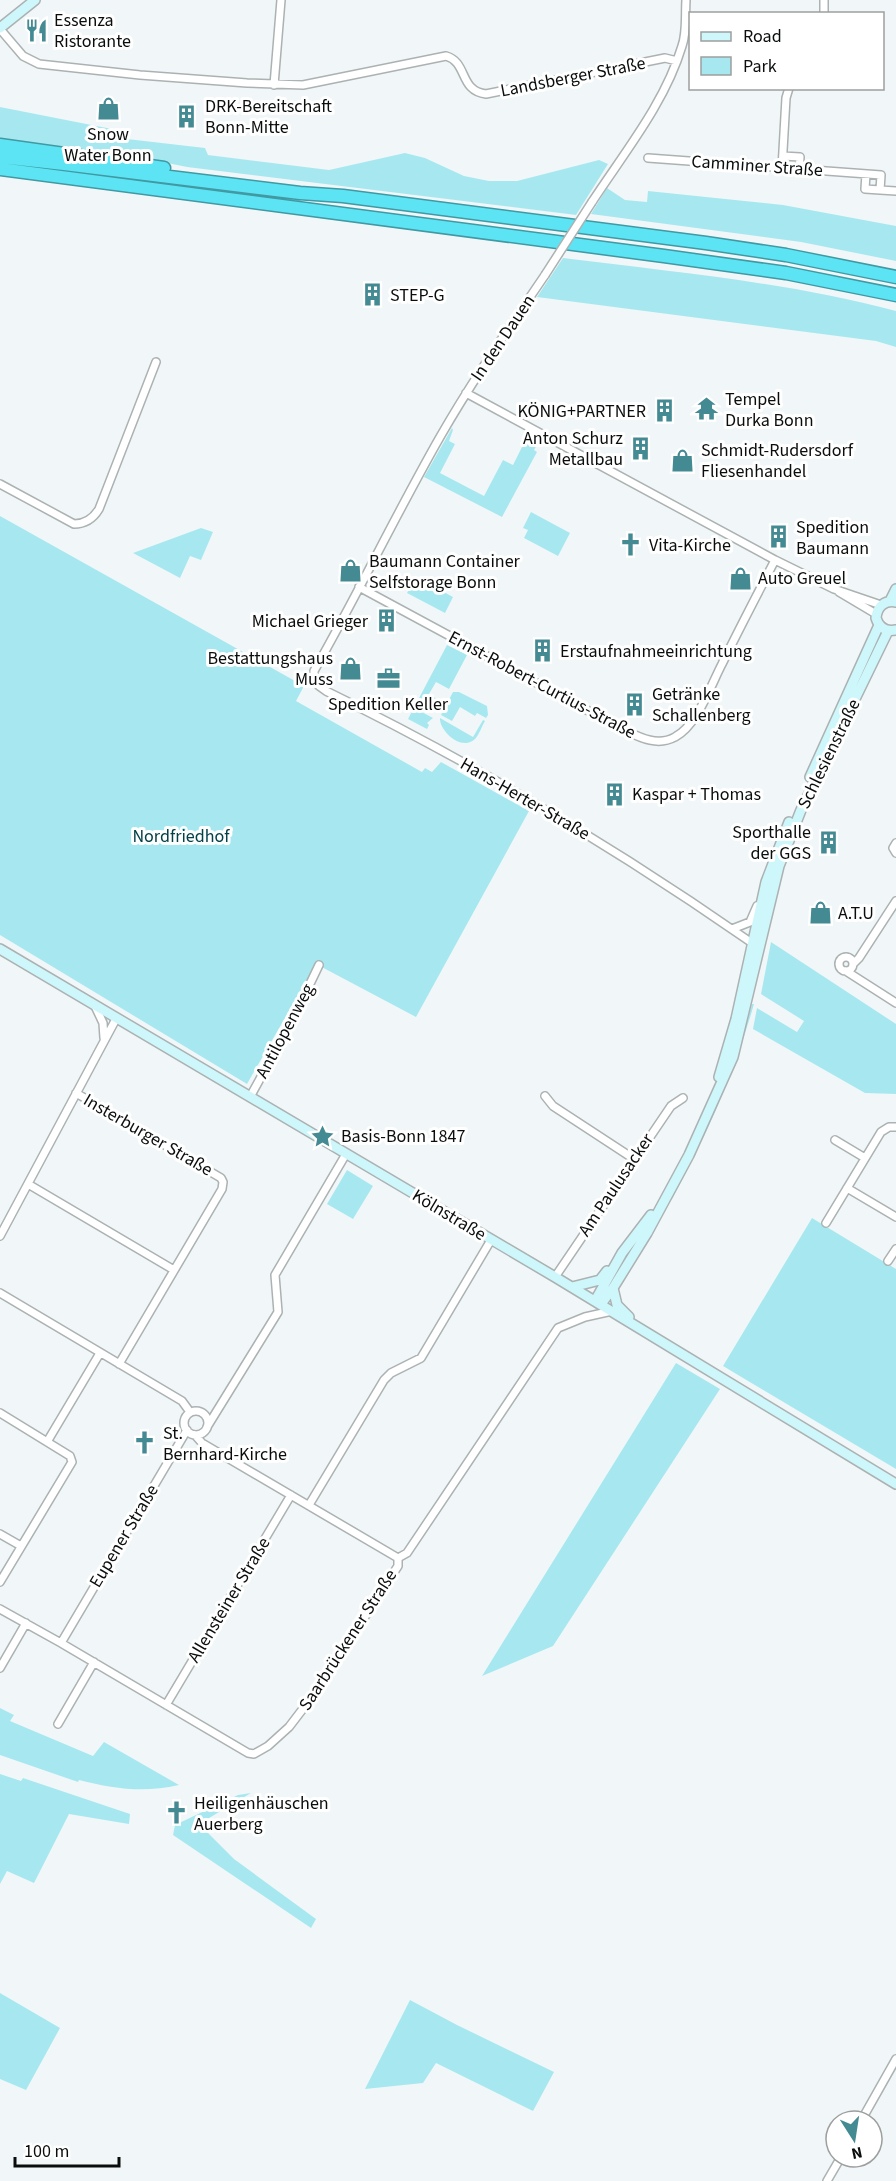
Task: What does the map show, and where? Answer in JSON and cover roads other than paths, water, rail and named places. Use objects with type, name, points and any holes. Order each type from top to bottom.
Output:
[{"type":"highway","points":[[0,145],[327,190],[343,196]]},
{"type":"highway","points":[[0,155],[300,193],[343,196],[729,246],[805,258],[896,277]]},
{"type":"highway","points":[[0,169],[675,257],[786,273],[896,295]]},
{"type":"street","points":[[0,28],[35,0]]},
{"type":"street","points":[[274,85],[281,0]]},
{"type":"street","name":"In den Dauen","points":[[314,678],[314,671],[358,587],[466,393],[658,100],[677,61],[684,38],[686,0]]},
{"type":"street","name":"Landsberger Straße","points":[[0,28],[23,56],[39,64],[140,75],[274,85],[321,82],[446,56],[457,63],[470,88],[486,94],[665,58],[677,61]]},
{"type":"street","points":[[782,168],[788,90]]},
{"type":"street","points":[[783,156],[800,157],[799,170]]},
{"type":"street","name":"Camminer Straße","points":[[648,158],[866,174]]},
{"type":"street","points":[[880,190],[881,175],[866,174],[865,189],[880,190],[896,191]]},
{"type":"street","points":[[0,484],[74,524],[81,524],[94,516],[99,509],[156,362]]},
{"type":"street","points":[[466,393],[775,560],[878,609]]},
{"type":"street","name":"Ernst-Robert-Curtius-Straße","points":[[358,587],[622,729],[641,738],[658,742],[676,737],[691,722],[775,560]]},
{"type":"street","points":[[878,609],[893,601],[896,589]]},
{"type":"street","points":[[878,609],[879,625],[892,630]]},
{"type":"street","name":"Schlesienstraße","points":[[732,929],[750,922],[794,812],[879,625]]},
{"type":"street","name":"Schlesienstraße","points":[[756,946],[779,866],[799,813],[892,630]]},
{"type":"street","name":"Hans-Herter-Straße","points":[[314,678],[319,686],[326,690],[579,829],[756,946]]},
{"type":"street","points":[[896,843],[893,848],[896,853]]},
{"type":"street","name":"Schlesienstraße","points":[[598,1303],[613,1288],[647,1233],[689,1155],[733,1057],[756,946],[766,882]]},
{"type":"street","points":[[846,971],[851,969],[859,958],[896,901]]},
{"type":"street","name":"Kölnstraße","points":[[0,950],[572,1287],[896,1485]]},
{"type":"street","points":[[853,964],[848,957],[841,959],[839,966],[896,1003]]},
{"type":"street","name":"Antilopenweg","points":[[250,1097],[296,1013],[319,965]]},
{"type":"street","points":[[95,1006],[105,1030],[103,1044]]},
{"type":"street","points":[[0,1236],[116,1019]]},
{"type":"street","name":"Insterburger Straße","points":[[76,1093],[223,1180],[222,1189],[119,1364]]},
{"type":"street","points":[[545,1096],[553,1106],[634,1159]]},
{"type":"street","name":"Am Paulusacker","points":[[555,1277],[671,1106],[683,1098]]},
{"type":"street","points":[[826,1223],[883,1129],[896,1127]]},
{"type":"street","points":[[835,1140],[865,1158]]},
{"type":"street","points":[[195,1435],[204,1431],[278,1312],[275,1275],[346,1154]]},
{"type":"street","points":[[28,1184],[174,1270]]},
{"type":"street","points":[[847,1188],[896,1217]]},
{"type":"street","name":"Schlesienstraße","points":[[598,1303],[622,1253],[664,1198]]},
{"type":"street","points":[[309,1505],[384,1380],[392,1373],[421,1358],[490,1240]]},
{"type":"street","points":[[888,1261],[896,1249]]},
{"type":"street","points":[[572,1287],[600,1280],[622,1253]]},
{"type":"street","points":[[613,1288],[617,1305],[644,1331]]},
{"type":"street","points":[[0,1293],[182,1401],[190,1412]]},
{"type":"street","points":[[585,1317],[598,1303]]},
{"type":"street","name":"Saarbrückener Straße","points":[[0,1610],[61,1642],[248,1754],[254,1754],[268,1746],[290,1727],[315,1693],[398,1566],[398,1558],[407,1553],[558,1328],[585,1317],[612,1311]]},
{"type":"street","points":[[47,1442],[100,1353]]},
{"type":"street","points":[[207,1426],[208,1421],[201,1412],[190,1412],[185,1417],[186,1430],[202,1443],[398,1558]]},
{"type":"street","points":[[0,1413],[70,1456],[72,1462],[0,1582]]},
{"type":"street","name":"Eupener Straße","points":[[61,1642],[186,1430]]},
{"type":"street","name":"Allensteiner Straße","points":[[166,1705],[291,1495]]},
{"type":"street","points":[[0,1534],[21,1546]]},
{"type":"street","points":[[0,1668],[26,1623]]},
{"type":"street","points":[[58,1724],[94,1662]]},
{"type":"street","points":[[868,2109],[896,2059]]},
{"type":"place","name":"Essenza Ristorante","points":[[36,30]]},
{"type":"place","name":"Snow Water Bonn","points":[[108,108]]},
{"type":"place","name":"DRK-Bereitschaft Bonn-Mitte","points":[[187,116]]},
{"type":"place","name":"STEP-G","points":[[372,295]]},
{"type":"place","name":"Tempel Durka Bonn","points":[[707,409]]},
{"type":"place","name":"KÖNIG+PARTNER","points":[[664,411]]},
{"type":"place","name":"Anton Schurz Metallbau","points":[[641,448]]},
{"type":"place","name":"Schmidt-Rudersdorf Fliesenhandel","points":[[683,460]]},
{"type":"place","name":"Spedition Baumann","points":[[778,537]]},
{"type":"place","name":"Vita-Kirche","points":[[631,545]]},
{"type":"place","name":"Baumann Container Selfstorage Bonn","points":[[351,571]]},
{"type":"place","name":"Auto Greuel","points":[[740,578]]},
{"type":"place","name":"Michael Grieger","points":[[386,621]]},
{"type":"place","name":"Erstaufnahmeeinrichtung","points":[[542,651]]},
{"type":"place","name":"Bestattungshaus Muss","points":[[351,668]]},
{"type":"place","name":"Spedition Keller","points":[[388,678]]},
{"type":"place","name":"Getränke Schallenberg","points":[[634,704]]},
{"type":"place","name":"Kaspar + Thomas","points":[[614,794]]},
{"type":"place","name":"Sporthalle der GGS","points":[[829,842]]},
{"type":"place","name":"A.T.U","points":[[820,913]]},
{"type":"place","name":"Basis-Bonn 1847","points":[[323,1136]]},
{"type":"place","name":"St. Bernhard-Kirche","points":[[145,1443]]},
{"type":"place","name":"Heiligenhäuschen Auerberg","points":[[176,1813]]},
{"type":"park label","name":"Nordfriedhof","points":[[181,836]]}]
